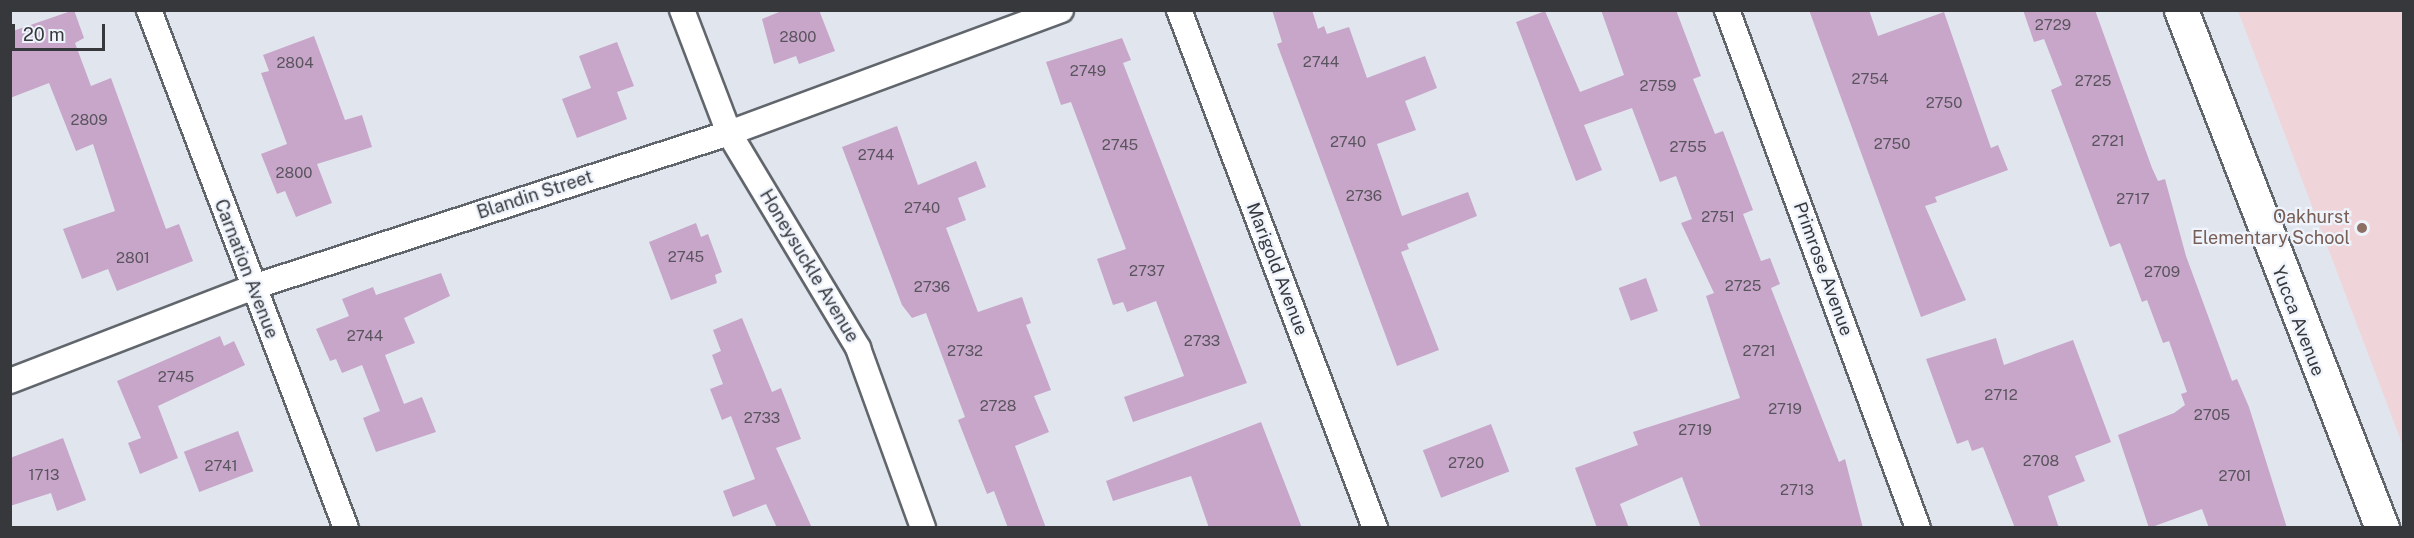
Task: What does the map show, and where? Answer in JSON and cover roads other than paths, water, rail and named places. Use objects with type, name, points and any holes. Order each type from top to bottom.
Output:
[{"type":"street","name":"Carnation Avenue","points":[[149,10],[346,528]]},
{"type":"street","name":"Honeysuckle Avenue","points":[[682,10],[729,133],[858,348],[923,528]]},
{"type":"street","name":"Blandin Street","points":[[10,381],[253,287],[729,133],[1061,10]]},
{"type":"street","name":"Marigold Avenue","points":[[1179,10],[1375,528]]},
{"type":"street","name":"Primrose Avenue","points":[[1727,10],[1918,528]]},
{"type":"street","name":"Yucca Avenue","points":[[2181,10],[2382,528]]},
{"type":"place","name":"Oakhurst Elementary School","points":[[2362,228]]}]
